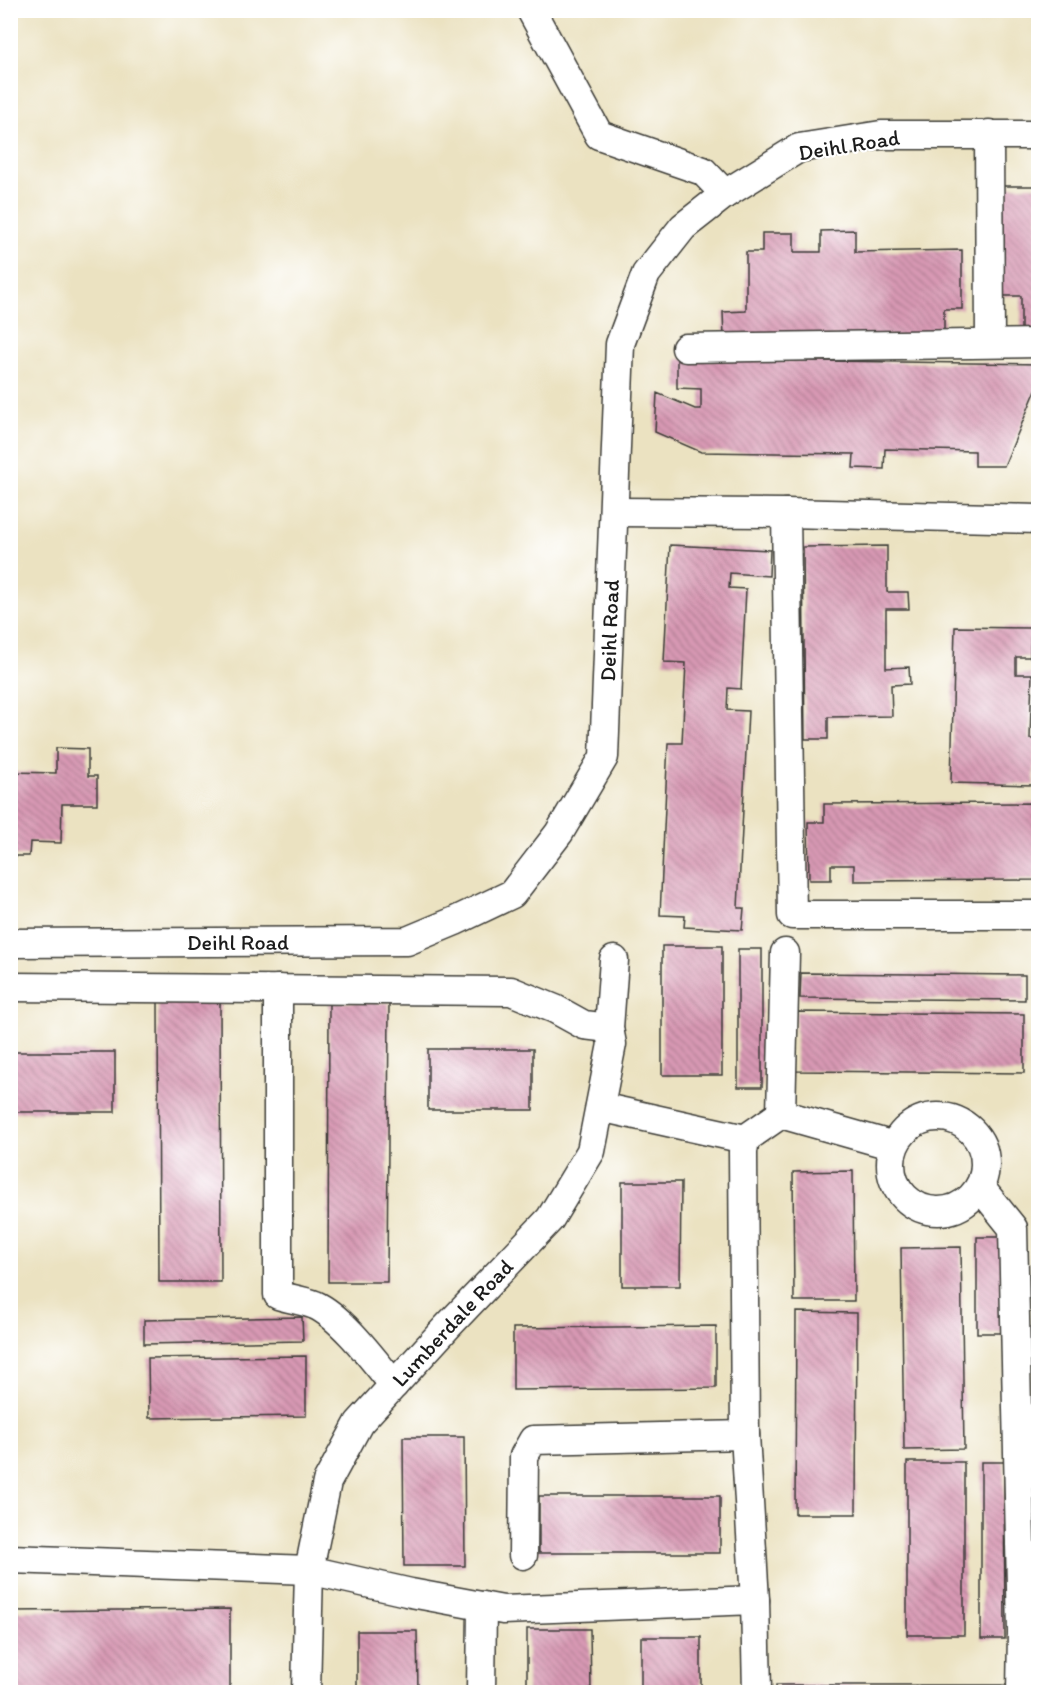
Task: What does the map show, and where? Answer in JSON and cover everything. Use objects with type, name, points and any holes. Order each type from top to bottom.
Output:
[{"type":"street","points":[[531,10],[599,135],[703,171],[725,194]]},
{"type":"street","points":[[989,134],[990,343]]},
{"type":"street","name":"Deihl Road","points":[[10,943],[407,941],[512,894],[559,833],[604,757],[620,344],[646,274],[683,227],[725,194],[799,148],[881,135],[1038,135]]},
{"type":"street","points":[[686,348],[1038,343]]},
{"type":"street","points":[[614,512],[786,513],[1038,519]]},
{"type":"street","points":[[786,513],[792,915],[1038,915]]},
{"type":"street","points":[[781,1114],[785,953]]},
{"type":"street","name":"Lumberdale Road","points":[[306,1692],[309,1570],[327,1482],[359,1424],[550,1219],[591,1151],[612,1044],[609,1028],[614,960]]},
{"type":"street","points":[[10,987],[511,991],[584,1025],[609,1028]]},
{"type":"street","points":[[278,989],[278,1295],[315,1305],[328,1314],[349,1333],[394,1385]]},
{"type":"street","points":[[600,1107],[745,1139]]},
{"type":"street","points":[[757,1692],[755,1600],[745,1435],[743,1152],[745,1139],[781,1114]]},
{"type":"street","points":[[781,1114],[894,1146]]},
{"type":"street","points":[[934,1116],[959,1121],[979,1138],[987,1162],[980,1187],[966,1202],[948,1210],[927,1210],[909,1201],[896,1185],[891,1166],[894,1146],[910,1125],[934,1116]]},
{"type":"street","points":[[980,1187],[1013,1228],[1022,1632],[1021,1692]]},
{"type":"street","points":[[523,1555],[524,1456],[533,1440],[745,1435]]},
{"type":"street","points":[[10,1559],[309,1570],[411,1593],[503,1610],[755,1600]]},
{"type":"street","points":[[481,1692],[482,1606]]},
{"type":"building","points":[[993,186],[1038,186],[1038,336],[1021,337],[1021,296],[993,296]]},
{"type":"building","points":[[855,230],[855,252],[962,250],[962,309],[944,309],[944,336],[724,338],[723,312],[746,311],[746,252],[762,252],[762,233],[794,233],[794,252],[821,252],[821,231]]},
{"type":"building","points":[[677,359],[1038,364],[1038,390],[1036,390],[1004,466],[975,466],[975,451],[885,449],[884,469],[853,468],[854,454],[701,452],[655,432],[657,393],[695,409],[701,409],[701,389],[677,388]]},
{"type":"building","points":[[670,545],[770,550],[769,576],[730,573],[729,588],[746,589],[741,689],[728,688],[727,710],[748,711],[738,908],[744,908],[742,930],[684,927],[685,916],[660,915],[668,743],[682,743],[686,663],[664,662]]},
{"type":"building","points":[[887,546],[887,592],[908,592],[909,609],[886,609],[886,668],[909,667],[910,684],[891,685],[892,716],[828,717],[828,739],[805,739],[803,547]]},
{"type":"building","points":[[955,627],[1031,628],[1030,657],[1016,657],[1016,674],[1032,674],[1030,739],[1038,739],[1038,750],[1035,750],[1034,785],[951,783]]},
{"type":"building","points":[[56,748],[88,749],[88,776],[97,776],[97,804],[62,804],[61,843],[30,842],[29,856],[10,856],[10,772],[56,773]]},
{"type":"building","points":[[1038,803],[1038,880],[854,881],[854,865],[831,865],[831,880],[809,880],[808,822],[824,822],[824,804]]},
{"type":"building","points":[[662,946],[722,946],[722,1075],[662,1075]]},
{"type":"building","points":[[738,949],[762,949],[762,1087],[738,1087]]},
{"type":"building","points":[[801,973],[1025,975],[1025,1000],[800,998]]},
{"type":"building","points":[[158,1001],[220,1001],[221,1282],[159,1282]]},
{"type":"building","points":[[329,1002],[389,1003],[387,1282],[328,1282]]},
{"type":"building","points":[[796,1012],[1024,1014],[1024,1073],[796,1071]]},
{"type":"building","points":[[428,1049],[533,1049],[533,1110],[428,1110]]},
{"type":"building","points":[[10,1052],[115,1052],[115,1112],[10,1112]]},
{"type":"building","points":[[853,1171],[854,1301],[794,1301],[793,1172]]},
{"type":"building","points":[[622,1182],[681,1182],[680,1286],[622,1286]]},
{"type":"building","points":[[977,1237],[1002,1237],[1002,1333],[977,1333]]},
{"type":"building","points":[[961,1247],[964,1449],[904,1450],[901,1248]]},
{"type":"building","points":[[796,1312],[857,1313],[856,1514],[795,1514]]},
{"type":"building","points":[[302,1317],[303,1341],[144,1344],[144,1320]]},
{"type":"building","points":[[716,1326],[716,1388],[513,1390],[513,1328]]},
{"type":"building","points":[[306,1356],[306,1416],[149,1418],[148,1358]]},
{"type":"building","points":[[403,1437],[464,1437],[465,1566],[404,1566]]},
{"type":"building","points":[[907,1462],[964,1462],[964,1635],[907,1635]]},
{"type":"building","points":[[981,1462],[1004,1462],[1005,1639],[981,1639]]},
{"type":"building","points":[[539,1496],[720,1496],[720,1553],[539,1553]]},
{"type":"building","points":[[230,1609],[230,1692],[10,1692],[10,1611]]},
{"type":"building","points":[[527,1629],[590,1629],[591,1692],[527,1692]]},
{"type":"building","points":[[357,1631],[417,1631],[418,1692],[357,1692]]},
{"type":"building","points":[[641,1637],[701,1637],[701,1692],[641,1692]]},
{"type":"building","points":[[776,1685],[1009,1685],[1009,1692],[776,1692]]}]
